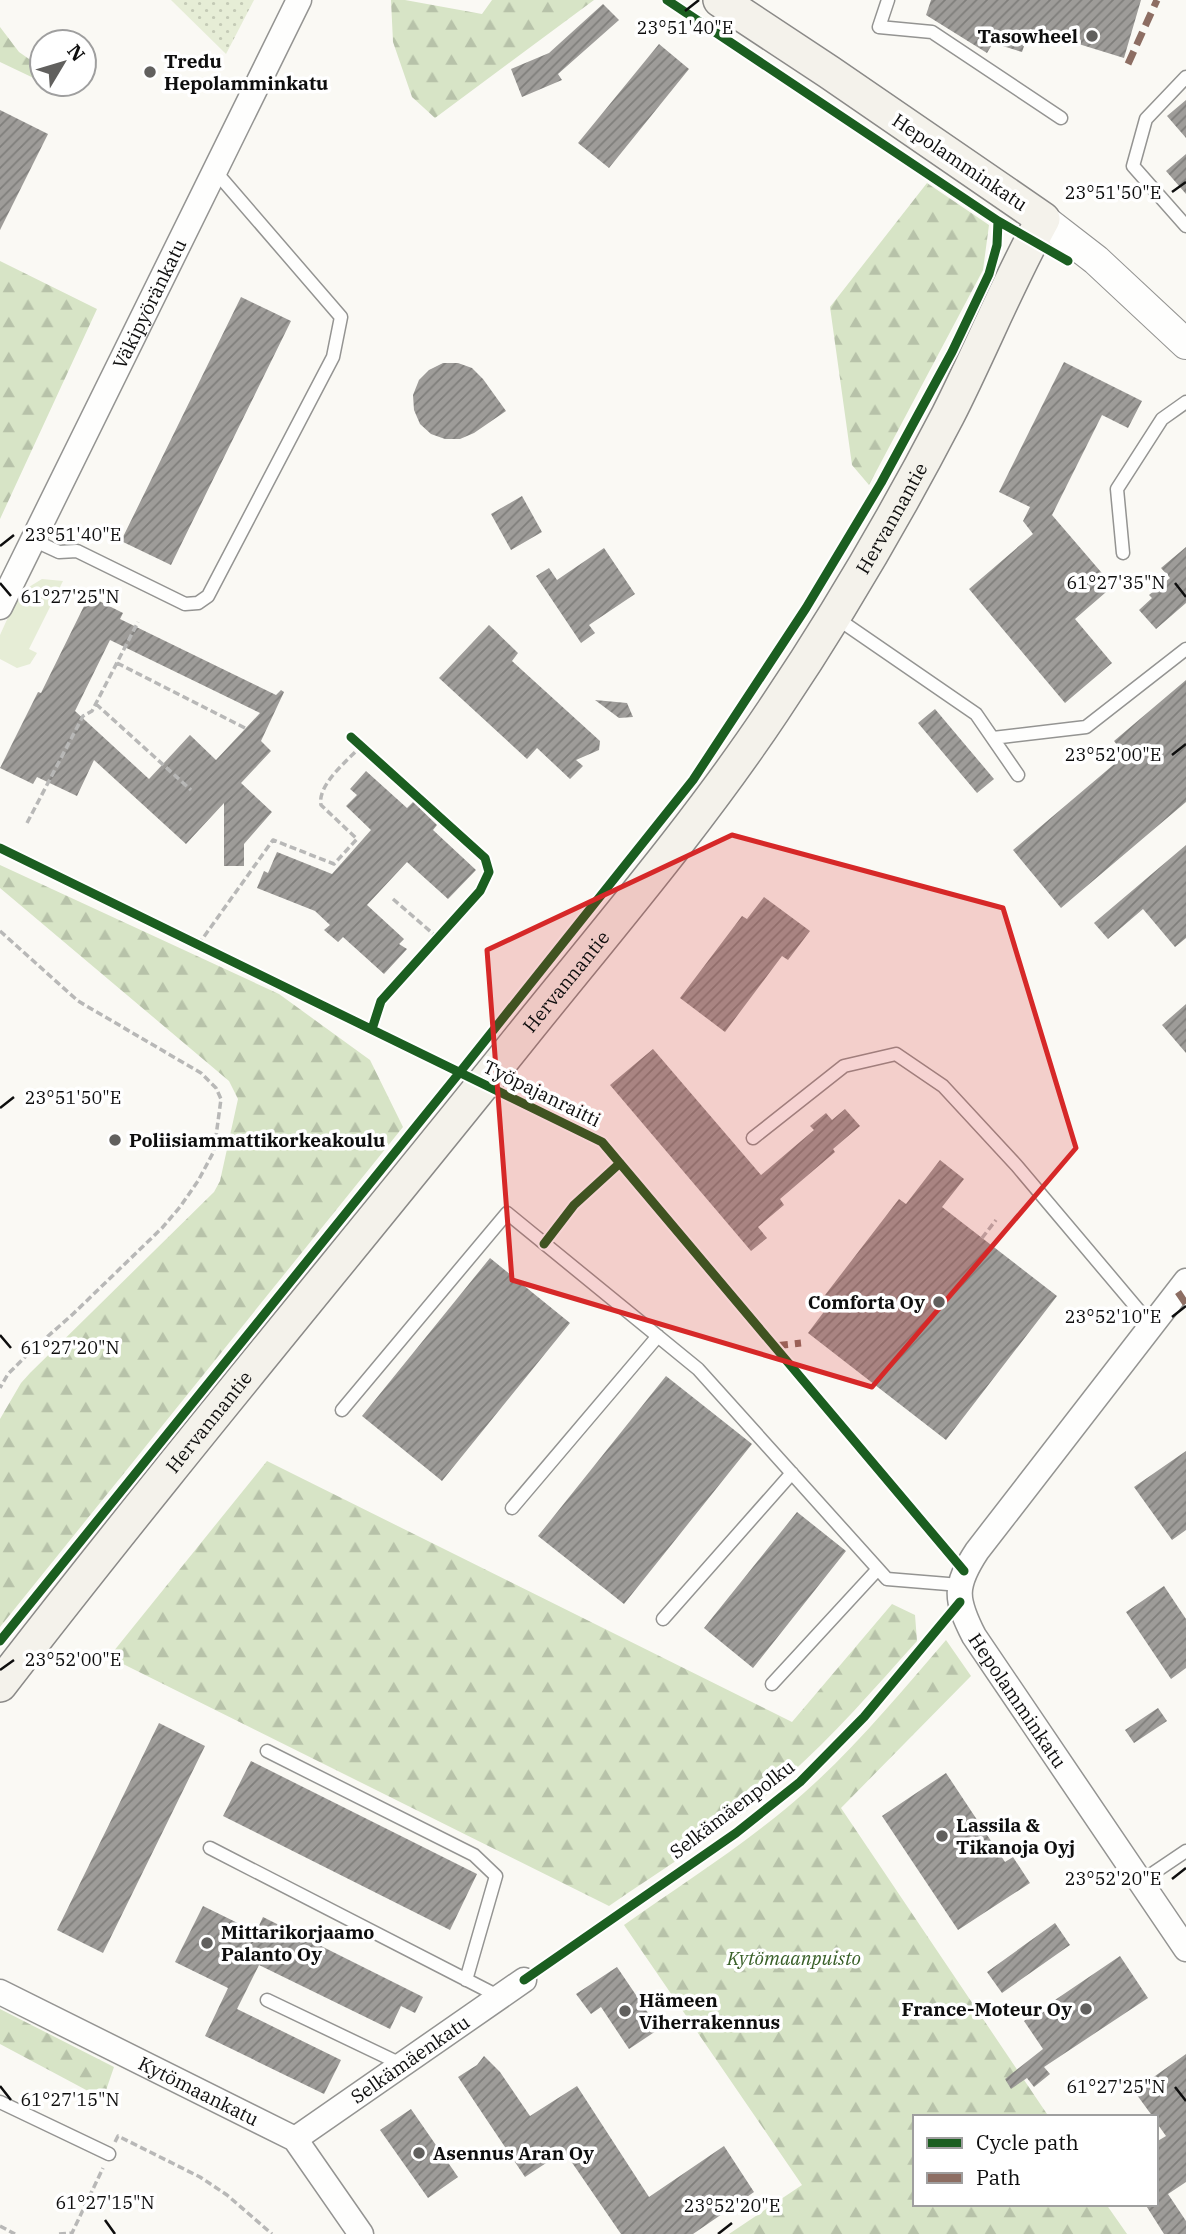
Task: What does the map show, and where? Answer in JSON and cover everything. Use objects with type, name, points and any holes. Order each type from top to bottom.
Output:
[{"type":"main road","name":"Hepolamminkatu","points":[[720,0],[1043,219]]},
{"type":"main road","name":"Hervannantie","points":[[0,1685],[156,1486],[413,1172],[713,797],[771,715],[902,502],[976,359],[1043,219]]},
{"type":"street","name":"Väkipyöränkatu","points":[[0,607],[299,0]]},
{"type":"street","name":"Hepolamminkatu","points":[[1043,219],[1096,260],[1186,344]]},
{"type":"street","points":[[960,1585],[964,1571],[977,1551],[1186,1281]]},
{"type":"street","name":"Hepolamminkatu","points":[[960,1585],[963,1615],[974,1636],[1186,1949]]},
{"type":"street","name":"Selkämäenkatu","points":[[295,2139],[524,1980]]},
{"type":"street","name":"Kytömaankatu","points":[[0,1992],[295,2139],[361,2234]]},
{"type":"lane","points":[[888,0],[879,27],[932,32],[1060,118]]},
{"type":"lane","points":[[1186,77],[1146,119],[1133,166],[1186,226]]},
{"type":"lane","points":[[33,540],[58,552],[77,551],[185,604],[198,603],[208,596],[333,357],[341,317],[215,171]]},
{"type":"lane","points":[[1123,552],[1117,489],[1162,419],[1186,402]]},
{"type":"lane","points":[[834,616],[976,714],[1018,775]]},
{"type":"lane","points":[[993,738],[1086,727],[1186,649]]},
{"type":"lane","points":[[753,1138],[844,1066],[896,1054],[943,1086],[1017,1166],[1152,1326]]},
{"type":"lane","points":[[342,1410],[507,1213],[698,1369],[887,1579],[960,1585]]},
{"type":"lane","points":[[512,1508],[658,1336]]},
{"type":"lane","points":[[663,1619],[792,1473]]},
{"type":"lane","points":[[772,1684],[878,1569]]},
{"type":"lane","points":[[267,1751],[474,1855],[496,1876],[466,1979]]},
{"type":"lane","points":[[210,1848],[500,1997]]},
{"type":"lane","points":[[1140,1882],[1186,1851]]},
{"type":"lane","points":[[267,2000],[404,2065]]},
{"type":"lane","points":[[0,2102],[109,2154]]},
{"type":"path","points":[[27,823],[83,716],[92,711],[96,704],[138,622]]},
{"type":"path","points":[[117,663],[245,729]]},
{"type":"path","points":[[96,704],[191,790]]},
{"type":"path","points":[[351,737],[371,755]]},
{"type":"path","points":[[198,945],[273,840],[334,864],[357,839],[321,805],[319,798],[324,786],[361,746]]},
{"type":"path","points":[[393,899],[438,938]]},
{"type":"path","points":[[430,947],[447,929]]},
{"type":"path","points":[[0,931],[78,1001],[201,1073],[216,1088],[221,1099],[214,1151],[180,1207],[162,1228],[8,1374],[0,1388]]},
{"type":"path","points":[[186,939],[211,951]]},
{"type":"path","points":[[982,1238],[996,1220]]},
{"type":"path","points":[[59,2234],[72,2233],[118,2136],[200,2177],[227,2195],[272,2234]]},
{"type":"path","points":[[0,2226],[15,2234]]},
{"type":"highlighted area","points":[[732,835],[1003,908],[1076,1148],[872,1387],[512,1280],[487,950]]},
{"type":"green space","points":[[171,0],[254,0],[226,54]]},
{"type":"green space","points":[[391,0],[405,0],[482,14],[492,0],[594,0],[435,118],[412,97],[393,42]]},
{"type":"green space","points":[[0,27],[19,52],[28,58],[28,75],[0,62]]},
{"type":"green space","points":[[927,183],[989,225],[983,270],[869,485],[852,465],[830,307]]},
{"type":"green space","points":[[0,261],[97,309],[0,519]]},
{"type":"green space","points":[[42,579],[63,581],[29,649],[37,653],[30,664],[17,668],[0,659],[0,635],[19,593]]},
{"type":"green space","points":[[0,865],[279,994],[370,1060],[403,1127],[0,1627],[0,1419],[30,1373],[214,1192],[220,1181],[238,1099],[229,1081],[0,888]]},
{"type":"green space","points":[[267,1461],[792,1722],[892,1604],[915,1615],[917,1641],[838,1728],[767,1795],[723,1829],[609,1906],[109,1657]]},
{"type":"green space","name":"Kytömaanpuisto","points":[[946,1640],[971,1676],[841,1808],[1048,2115],[913,2115],[913,2206],[1107,2206],[1127,2234],[729,2234],[802,2185],[624,1925],[739,1845],[784,1810],[824,1775]]},
{"type":"green space","points":[[0,2009],[114,2067],[103,2099],[0,2044]]},
{"type":"building","name":"Tasowheel","points":[[931,0],[1141,0],[1124,58],[1030,29],[1022,52],[993,43],[987,53],[926,15]]},
{"type":"building","points":[[603,4],[619,20],[558,74],[562,80],[522,97],[511,69],[549,53]]},
{"type":"building","points":[[659,44],[689,69],[609,168],[578,143]]},
{"type":"building","points":[[1186,100],[1186,138],[1167,116]]},
{"type":"building","points":[[0,110],[48,134],[0,230]]},
{"type":"building","points":[[1186,154],[1186,194],[1166,171]]},
{"type":"building","points":[[241,297],[291,321],[171,565],[121,541]]},
{"type":"building","points":[[1064,362],[1142,401],[1128,428],[1102,415],[1052,515],[1113,586],[1075,619],[1112,663],[1065,703],[969,589],[1033,534],[1023,521],[1030,507],[999,492]]},
{"type":"building","points":[[443,363],[458,363],[472,368],[506,411],[474,433],[460,439],[445,439],[431,434],[420,424],[414,410],[413,395],[419,380],[429,370]]},
{"type":"building","points":[[522,496],[542,532],[511,550],[491,514]]},
{"type":"building","points":[[1186,547],[1186,603],[1156,629],[1139,610],[1152,598],[1149,595],[1170,578],[1161,568]]},
{"type":"building","points":[[604,548],[635,594],[589,625],[595,633],[581,643],[536,576],[549,568],[557,580]]},
{"type":"building","points":[[89,596],[123,613],[120,619],[276,695],[281,690],[284,692],[261,741],[271,751],[241,783],[272,812],[244,844],[244,866],[224,866],[224,803],[186,844],[94,760],[77,796],[37,777],[33,784],[0,768],[38,692],[41,693]],"holes":[[[110,640],[260,713],[216,760],[190,735],[149,779],[75,711]]]},
{"type":"building","points":[[489,625],[518,653],[512,661],[600,741],[599,750],[576,760],[583,766],[570,779],[537,748],[527,759],[439,678]]},
{"type":"building","points":[[1186,680],[1186,802],[1061,908],[1013,850],[1125,755],[1114,741]]},
{"type":"building","points":[[595,700],[627,703],[633,717],[619,718]]},
{"type":"building","points":[[935,709],[994,779],[977,793],[918,723]]},
{"type":"building","points":[[366,771],[407,808],[413,802],[437,825],[433,830],[476,870],[448,899],[407,862],[367,905],[404,939],[399,944],[407,949],[384,974],[343,937],[338,942],[324,930],[330,925],[315,911],[257,888],[264,871],[268,873],[277,852],[332,874],[371,830],[346,806],[357,795],[350,789]]},
{"type":"building","points":[[1186,845],[1186,938],[1175,947],[1143,909],[1108,939],[1094,923]]},
{"type":"building","points":[[764,897],[810,931],[788,960],[782,956],[725,1032],[680,998],[742,916],[747,919]]},
{"type":"building","points":[[1186,1004],[1186,1053],[1162,1025]]},
{"type":"building","points":[[653,1049],[761,1175],[814,1130],[810,1126],[826,1113],[832,1120],[845,1109],[860,1126],[833,1149],[835,1152],[780,1199],[784,1205],[758,1227],[767,1238],[751,1251],[610,1085]]},
{"type":"building","name":"Comforta Oy","points":[[940,1160],[964,1179],[942,1207],[1057,1296],[946,1440],[808,1333],[829,1305],[822,1299],[899,1199],[906,1204]]},
{"type":"building","points":[[490,1258],[570,1323],[442,1481],[362,1416]]},
{"type":"building","points":[[666,1376],[752,1444],[624,1604],[538,1536]]},
{"type":"building","points":[[1186,1451],[1186,1530],[1172,1540],[1134,1487]]},
{"type":"building","points":[[797,1512],[846,1551],[753,1668],[704,1628]]},
{"type":"building","points":[[1164,1586],[1186,1619],[1186,1668],[1171,1679],[1126,1612]]},
{"type":"building","points":[[1158,1708],[1167,1721],[1134,1743],[1125,1730]]},
{"type":"building","points":[[159,1723],[205,1746],[103,1953],[57,1930]]},
{"type":"building","points":[[251,1761],[477,1874],[450,1930],[223,1816]]},
{"type":"building","name":"Lassila & Tikanoja Oyj","points":[[946,1773],[1005,1862],[1013,1857],[1030,1883],[958,1930],[882,1816]]},
{"type":"building","points":[[203,1906],[256,1932],[263,1917],[423,1997],[415,2013],[401,2006],[390,2029],[259,1965],[237,2009],[341,2060],[324,2094],[205,2036],[228,1988],[175,1962]]},
{"type":"building","points":[[1055,1923],[1070,1945],[1002,1993],[987,1972]]},
{"type":"building","name":"France-Moteur Oy","points":[[1120,1956],[1148,1998],[1044,2067],[1050,2074],[1034,2087],[1027,2078],[1011,2089],[1005,2079],[1043,2049],[1024,2021]]},
{"type":"building","name":"Hämeen Viherrakennus","points":[[617,1967],[659,2029],[629,2049],[601,2007],[591,2014],[576,1994]]},
{"type":"building","points":[[1186,2054],[1186,2182],[1168,2194],[1186,2221],[1186,2234],[1164,2234],[1146,2206],[1158,2206],[1158,2141],[1166,2136],[1158,2125],[1158,2115],[1152,2115],[1134,2091]]},
{"type":"building","points":[[484,2056],[500,2072],[530,2116],[577,2086],[649,2197],[724,2146],[754,2192],[693,2234],[621,2234],[564,2151],[525,2177],[458,2077],[477,2065]]},
{"type":"building","name":"Asennus Aran Oy","points":[[411,2109],[458,2177],[428,2198],[380,2130]]},
{"type":"marked path","points":[[1128,64],[1157,0]]},
{"type":"marked path","points":[[1178,1292],[1186,1304]]},
{"type":"marked path","points":[[774,1346],[801,1343]]},
{"type":"cycle path","points":[[667,0],[998,221]]},
{"type":"cycle path","name":"Työpajanraitti","points":[[0,1641],[693,780],[806,608],[881,483],[952,352],[989,274],[997,245],[998,221],[1068,261]]},
{"type":"cycle path","points":[[351,737],[485,858],[489,872],[480,891],[381,1001],[372,1029]]},
{"type":"cycle path","name":"Työpajanraitti","points":[[0,848],[602,1142],[964,1571]]},
{"type":"cycle path","points":[[544,1244],[574,1205],[620,1163]]},
{"type":"cycle path","name":"Selkämäenpolku","points":[[524,1980],[736,1833],[800,1782],[864,1717],[960,1602]]},
{"type":"place","name":"Tasowheel","points":[[1092,36]]},
{"type":"place","name":"Tredu Hepolamminkatu","points":[[150,72]]},
{"type":"place","name":"Poliisiammattikorkeakoulu","points":[[115,1140]]},
{"type":"place","name":"Comforta Oy","points":[[939,1302]]},
{"type":"place","name":"Lassila & Tikanoja Oyj","points":[[942,1836]]},
{"type":"place","name":"Mittarikorjaamo Palanto Oy","points":[[207,1943]]},
{"type":"place","name":"France-Moteur Oy","points":[[1086,2009]]},
{"type":"place","name":"Hämeen Viherrakennus","points":[[625,2011]]},
{"type":"place","name":"Asennus Aran Oy","points":[[419,2153]]}]
